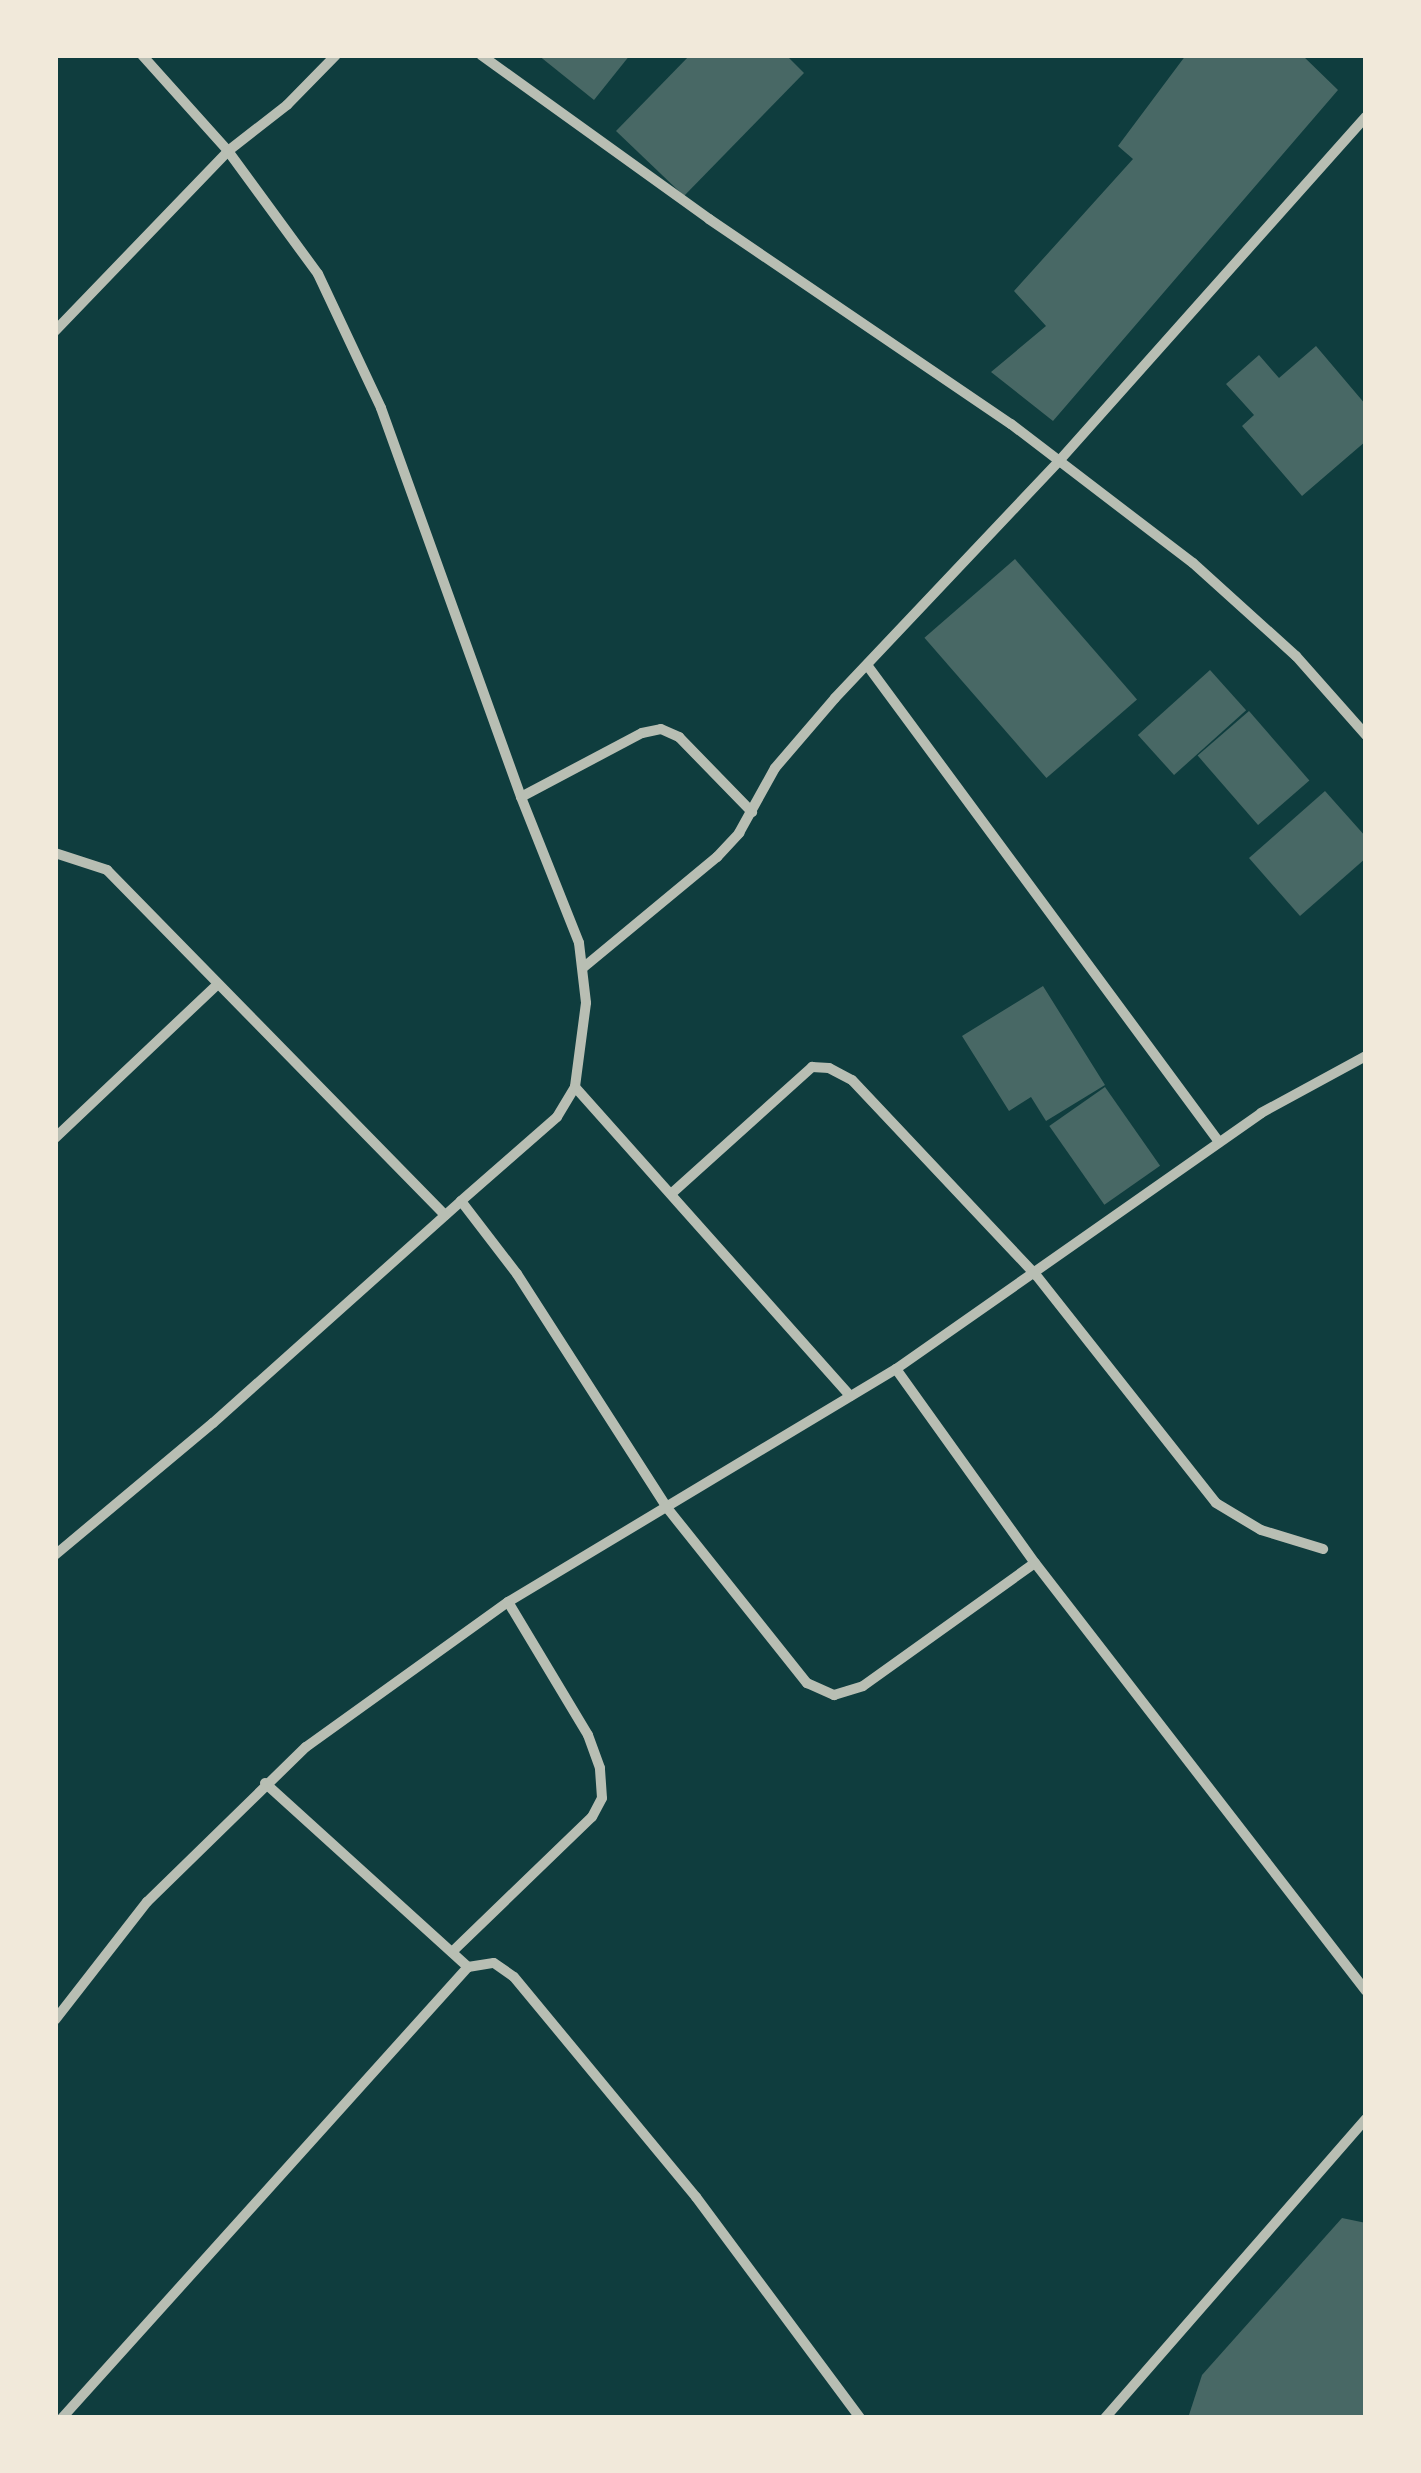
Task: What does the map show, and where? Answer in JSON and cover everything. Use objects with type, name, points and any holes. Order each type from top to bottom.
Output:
[{"type":"street","points":[[55,1555],[213,1423],[557,1117],[575,1087],[586,1003],[579,944],[521,797],[381,408],[318,274],[228,151],[142,55]]},
{"type":"street","points":[[55,330],[228,151],[287,105],[336,55]]},
{"type":"street","points":[[481,55],[1059,461],[1192,562],[1296,656],[1366,735]]},
{"type":"street","points":[[584,967],[686,887],[738,833],[775,768],[1059,461],[1366,117]]},
{"type":"street","points":[[867,665],[1220,1142]]},
{"type":"street","points":[[521,797],[642,733],[661,729],[679,737],[752,812]]},
{"type":"street","points":[[55,852],[107,870],[445,1216]]},
{"type":"street","points":[[55,1138],[218,984]]},
{"type":"street","points":[[55,2020],[147,1902],[306,1746],[508,1602],[896,1370],[1220,1142],[1366,1056]]},
{"type":"street","points":[[671,1194],[812,1068],[829,1068],[852,1080],[1036,1275],[1216,1503],[1262,1530],[1323,1549]]},
{"type":"street","points":[[575,1087],[850,1396]]},
{"type":"street","points":[[461,1201],[517,1274],[668,1509],[808,1684],[834,1695],[863,1686],[1035,1563]]},
{"type":"street","points":[[896,1370],[1035,1563],[1366,1990]]},
{"type":"street","points":[[452,1952],[592,1817],[602,1798],[600,1768],[588,1734],[508,1602]]},
{"type":"street","points":[[266,1783],[468,1968]]},
{"type":"street","points":[[62,2418],[468,1968],[494,1963],[514,1977],[696,2197],[860,2418]]},
{"type":"street","points":[[1110,2416],[1366,2119]]},
{"type":"building","points":[[538,55],[630,55],[594,100]]},
{"type":"building","points":[[690,55],[786,55],[804,73],[684,196],[616,131]]},
{"type":"building","points":[[1186,55],[1302,55],[1338,90],[1053,421],[991,372],[1046,326],[1014,291],[1133,159],[1118,146]]},
{"type":"building","points":[[1316,346],[1366,405],[1366,441],[1302,496],[1242,426],[1254,415],[1226,384],[1259,355],[1279,378]]},
{"type":"building","points":[[1015,559],[1137,699],[1046,778],[924,638]]},
{"type":"building","points":[[1210,670],[1246,710],[1174,775],[1138,735]]},
{"type":"building","points":[[1249,711],[1309,780],[1258,825],[1198,756]]},
{"type":"building","points":[[1325,791],[1366,837],[1366,858],[1300,916],[1249,858]]},
{"type":"building","points":[[1043,986],[1105,1085],[1046,1121],[1031,1097],[1009,1111],[962,1036]]},
{"type":"building","points":[[1105,1087],[1160,1166],[1104,1205],[1049,1126]]},
{"type":"building","points":[[1342,2218],[1366,2223],[1366,2418],[1188,2418],[1202,2375]]}]
